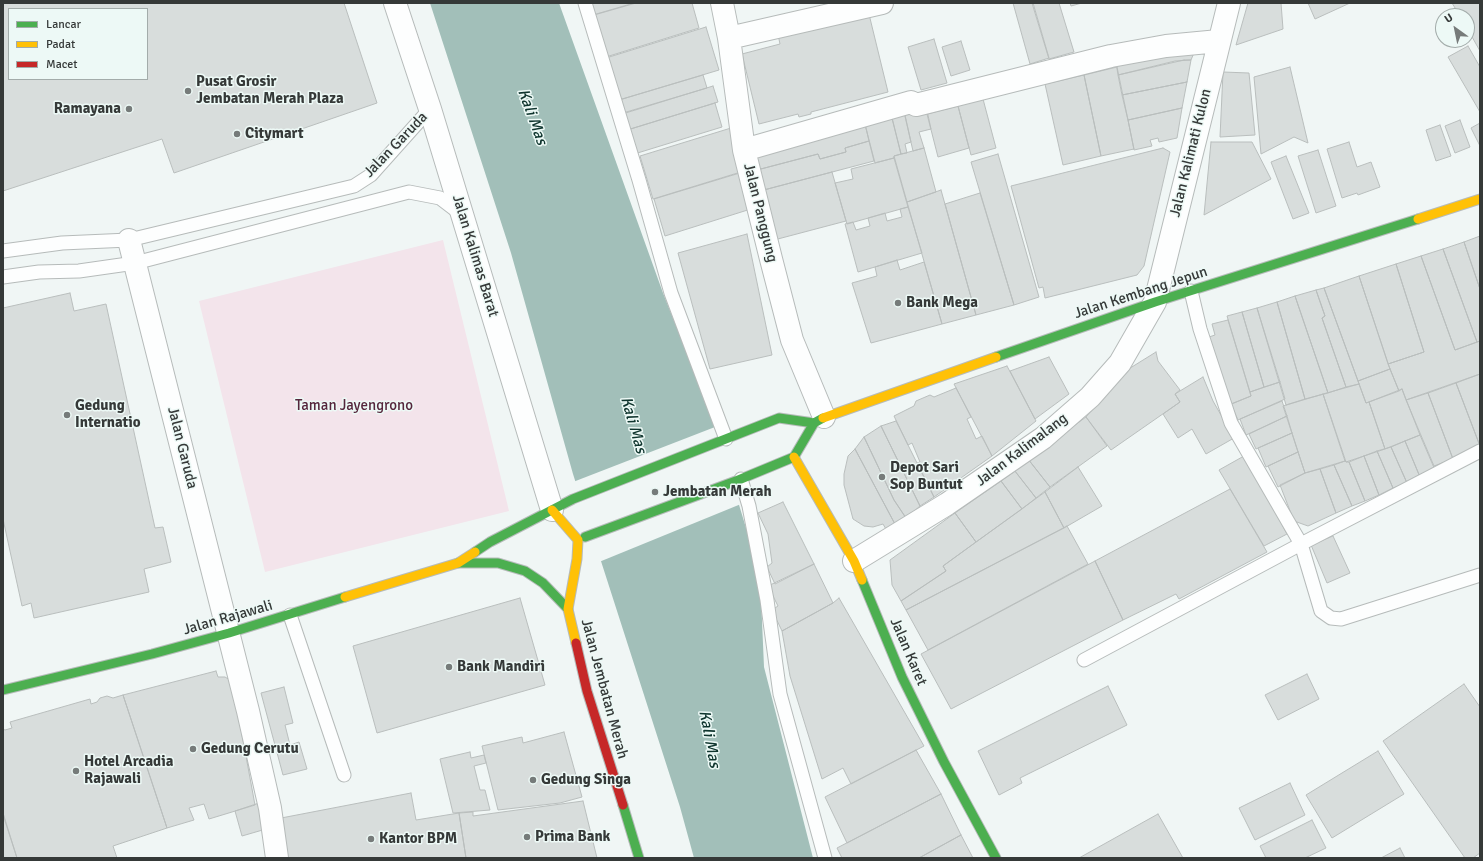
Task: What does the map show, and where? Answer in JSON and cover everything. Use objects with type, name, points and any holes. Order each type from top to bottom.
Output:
[{"type":"main road","name":"Jalan Kembang Jepun","points":[[552,510],[573,499],[779,418],[819,420],[1155,302],[1480,199]]},
{"type":"main road","points":[[552,510],[582,539],[794,458],[819,420]]},
{"type":"main road","name":"Jalan Karet","points":[[794,458],[854,561],[902,677],[944,762],[996,858]]},
{"type":"main road","name":"Jalan Rajawali","points":[[3,690],[152,654],[290,616],[458,563],[490,542],[552,510]]},
{"type":"main road","name":"Jalan Jembatan Merah","points":[[582,539],[568,609],[587,691],[638,858]]},
{"type":"main road","name":"Jalan Rajawali","points":[[458,563],[498,563],[525,571],[543,583],[568,609]]},
{"type":"street","name":"Jalan Kalimas Barat","points":[[395,3],[430,109],[552,510]]},
{"type":"street","name":"Jalan Panggung","points":[[722,3],[729,38],[744,150],[792,340],[819,420]]},
{"type":"street","points":[[729,38],[882,3]]},
{"type":"street","name":"Jalan Kalimati Kulon","points":[[1155,302],[1229,3]]},
{"type":"street","points":[[744,150],[911,102],[916,104],[1111,56],[1166,46],[1219,41]]},
{"type":"street","name":"Jalan Garuda","points":[[129,240],[229,633],[270,808],[277,858]]},
{"type":"street","name":"Jalan Kalimalang","points":[[854,561],[947,504],[1043,438],[1090,397],[1120,364],[1155,302]]},
{"type":"lane","points":[[585,3],[639,180],[671,293],[724,440]]},
{"type":"lane","name":"Jalan Garuda","points":[[3,251],[62,243],[129,240],[354,186],[371,175],[430,109]]},
{"type":"lane","name":"Jalan Garuda","points":[[3,277],[39,272],[79,271],[135,263],[409,192],[440,198],[462,215]]},
{"type":"lane","points":[[1191,291],[1200,329],[1231,423],[1302,544],[1321,611],[1331,618],[1341,619],[1480,575]]},
{"type":"lane","points":[[1084,660],[1480,451]]},
{"type":"lane","points":[[738,480],[749,506],[765,593],[780,694],[825,858]]},
{"type":"lane","points":[[290,616],[344,775]]},
{"type":"green space","name":"Taman Jayengrono","points":[[443,240],[509,511],[265,572],[199,301]]},
{"type":"water","name":"Kali Mas","points":[[430,3],[559,3],[663,293],[713,419],[753,551],[761,598],[764,667],[813,858],[694,858],[680,807],[573,474],[511,253]]},
{"type":"pier","name":"Jembatan Merah","points":[[715,427],[723,444],[741,504],[599,562],[573,482]]},
{"type":"building","name":"Pusat Grosir Jembatan Merah Plaza","points":[[3,3],[344,3],[377,103],[174,173],[162,139],[3,191]]},
{"type":"building","points":[[590,3],[634,3],[593,15]]},
{"type":"building","points":[[636,3],[692,3],[699,28],[606,57],[594,15]]},
{"type":"building","points":[[1013,3],[1033,3],[1049,58],[1030,64]]},
{"type":"building","points":[[1032,3],[1059,3],[1074,52],[1049,59]]},
{"type":"building","points":[[1070,3],[1082,3],[1071,6]]},
{"type":"building","points":[[1248,3],[1281,3],[1283,29],[1236,45]]},
{"type":"building","points":[[1308,3],[1350,3],[1315,19]]},
{"type":"building","points":[[1452,3],[1480,3],[1480,51],[1475,42],[1475,8],[1455,8]]},
{"type":"building","points":[[867,6],[888,92],[811,112],[811,114],[799,117],[798,114],[759,124],[742,54],[780,44],[777,30]]},
{"type":"building","points":[[706,27],[719,70],[619,100],[606,58]]},
{"type":"building","points":[[934,39],[947,83],[921,90],[908,47]]},
{"type":"building","points":[[961,41],[970,70],[951,76],[942,47]]},
{"type":"building","points":[[1196,48],[1191,60],[1175,61],[1118,75],[1116,62]]},
{"type":"building","points":[[1464,48],[1469,48],[1480,67],[1480,112],[1448,57]]},
{"type":"building","points":[[1184,60],[1191,60],[1187,82],[1122,95],[1118,75]]},
{"type":"building","points":[[1117,67],[1134,149],[1101,156],[1084,75]]},
{"type":"building","points":[[1290,67],[1308,143],[1294,137],[1261,154],[1254,77]]},
{"type":"building","points":[[1223,72],[1249,73],[1255,135],[1220,137]]},
{"type":"building","points":[[703,75],[707,88],[623,113],[619,100]]},
{"type":"building","points":[[1084,75],[1101,156],[1063,165],[1045,84]]},
{"type":"building","points":[[1187,82],[1182,108],[1128,120],[1122,95]]},
{"type":"building","points":[[713,86],[718,102],[624,131],[619,115]]},
{"type":"building","points":[[983,99],[996,148],[971,155],[958,106]]},
{"type":"building","points":[[715,103],[722,127],[631,155],[624,131]]},
{"type":"building","points":[[903,106],[911,142],[905,144],[907,153],[901,154],[890,110]]},
{"type":"building","points":[[926,106],[931,129],[919,132],[924,148],[913,151],[904,112]]},
{"type":"building","points":[[958,106],[969,148],[938,157],[927,114]]},
{"type":"building","points":[[1182,108],[1177,138],[1159,142],[1158,138],[1150,140],[1152,146],[1134,150],[1128,120]]},
{"type":"building","points":[[890,110],[901,154],[894,156],[894,158],[875,163],[863,117]]},
{"type":"building","points":[[864,119],[869,141],[845,148],[846,152],[820,159],[818,154],[757,170],[752,150]]},
{"type":"building","points":[[1460,120],[1470,147],[1455,153],[1445,126]]},
{"type":"building","points":[[1480,123],[1480,146],[1471,128]]},
{"type":"building","points":[[1440,125],[1451,156],[1436,161],[1426,130]]},
{"type":"building","points":[[731,128],[744,171],[653,199],[640,156]]},
{"type":"building","points":[[869,141],[874,161],[760,191],[757,170],[818,154],[820,159],[846,152],[845,148]]},
{"type":"building","points":[[1211,142],[1252,142],[1271,179],[1204,215]]},
{"type":"building","points":[[1349,142],[1357,167],[1371,162],[1380,187],[1358,195],[1357,193],[1342,198],[1327,149]]},
{"type":"building","points":[[924,148],[936,192],[907,202],[894,156]]},
{"type":"building","points":[[1163,148],[1170,152],[1144,266],[1137,275],[1045,298],[1043,287],[1039,288],[1011,186]]},
{"type":"building","points":[[1318,150],[1336,206],[1316,213],[1298,156]]},
{"type":"building","points":[[998,154],[1039,297],[1014,305],[971,162]]},
{"type":"building","points":[[1286,156],[1309,213],[1293,219],[1271,162]]},
{"type":"building","points":[[894,158],[908,207],[847,224],[835,183],[853,179],[851,169]]},
{"type":"building","points":[[743,172],[754,208],[665,236],[654,199]]},
{"type":"building","points":[[832,172],[846,221],[774,240],[760,191]]},
{"type":"building","points":[[941,190],[976,315],[942,324],[907,202]]},
{"type":"building","points":[[980,193],[1014,305],[976,315],[945,204]]},
{"type":"building","points":[[908,207],[922,253],[858,272],[845,224],[853,222],[856,230],[870,226],[868,218],[885,213],[887,221],[902,217],[900,209]]},
{"type":"building","points":[[747,234],[772,355],[710,369],[678,253]]},
{"type":"building","points":[[1480,236],[1480,289],[1464,242]]},
{"type":"building","points":[[1464,242],[1480,289],[1480,341],[1477,342],[1443,249]]},
{"type":"building","points":[[1443,249],[1477,342],[1455,350],[1421,256]]},
{"type":"building","points":[[1421,256],[1455,350],[1480,341],[1480,374],[1406,400],[1402,389],[1399,391],[1388,364],[1424,352],[1396,264]]},
{"type":"building","name":"Bank Mega","points":[[897,260],[900,270],[924,262],[942,324],[871,343],[852,283],[877,276],[875,267]]},
{"type":"building","points":[[1396,264],[1424,352],[1388,364],[1359,276]]},
{"type":"building","points":[[1359,276],[1390,369],[1358,381],[1324,288]]},
{"type":"building","points":[[1324,288],[1359,384],[1346,387],[1322,318],[1325,316],[1316,290]]},
{"type":"building","points":[[1316,290],[1325,316],[1322,318],[1346,387],[1328,393],[1295,296]]},
{"type":"building","name":"Gedung Internatio","points":[[70,293],[74,311],[106,304],[155,528],[163,527],[171,562],[144,569],[149,592],[34,618],[31,603],[22,606],[3,519],[3,308]]},
{"type":"building","points":[[1295,296],[1328,393],[1305,399],[1277,302]]},
{"type":"building","points":[[1277,302],[1305,399],[1286,405],[1257,308]]},
{"type":"building","points":[[1257,308],[1280,382],[1264,387],[1242,312]]},
{"type":"building","points":[[1242,312],[1264,387],[1250,392],[1227,316]]},
{"type":"building","points":[[1228,320],[1251,396],[1229,405],[1209,337],[1215,335],[1212,324]]},
{"type":"building","points":[[1156,352],[1158,361],[1180,390],[1175,394],[1180,402],[1111,450],[1086,417],[1127,370]]},
{"type":"building","points":[[1049,357],[1069,394],[1035,419],[1010,371]]},
{"type":"building","points":[[1007,366],[1036,421],[992,456],[954,384]]},
{"type":"building","points":[[1390,369],[1399,391],[1366,403],[1358,381]]},
{"type":"building","points":[[1480,374],[1480,446],[1456,383]]},
{"type":"building","points":[[1203,377],[1213,401],[1234,438],[1206,454],[1192,429],[1178,438],[1163,414],[1180,402],[1175,394]]},
{"type":"building","points":[[1280,382],[1285,399],[1238,420],[1231,404],[1251,396],[1250,392]]},
{"type":"building","points":[[1456,383],[1480,446],[1453,459],[1428,393]]},
{"type":"building","points":[[1359,384],[1366,403],[1369,402],[1385,449],[1346,462],[1323,394]]},
{"type":"building","points":[[956,388],[971,417],[967,419],[976,439],[982,436],[992,456],[934,497],[917,463],[920,462],[912,443],[908,445],[894,416],[914,406],[916,401],[930,395],[934,397]]},
{"type":"building","points":[[1402,389],[1420,435],[1385,449],[1369,402]]},
{"type":"building","points":[[1428,393],[1453,459],[1434,466],[1406,400]]},
{"type":"building","points":[[1323,394],[1345,461],[1305,473],[1283,406]]},
{"type":"building","points":[[1282,401],[1287,416],[1246,435],[1240,419]]},
{"type":"building","points":[[1287,416],[1292,433],[1256,449],[1249,434]]},
{"type":"building","points":[[1086,417],[1107,446],[1050,487],[1028,459]]},
{"type":"building","points":[[896,421],[934,497],[920,506],[881,426]]},
{"type":"building","points":[[881,426],[920,506],[906,518],[894,500],[864,437]]},
{"type":"building","points":[[1292,433],[1298,452],[1266,467],[1258,448]]},
{"type":"building","points":[[1420,435],[1435,470],[1420,477],[1405,441]]},
{"type":"building","points":[[864,437],[894,500],[906,518],[896,526],[855,449]]},
{"type":"building","points":[[1405,441],[1420,477],[1407,483],[1391,447]]},
{"type":"building","points":[[1391,447],[1407,483],[1393,488],[1377,451]]},
{"type":"building","points":[[855,449],[896,526],[887,531],[883,524],[873,527],[864,526],[853,519],[844,485],[844,474],[848,456]]},
{"type":"building","points":[[1377,451],[1393,488],[1379,495],[1364,456]]},
{"type":"building","points":[[1298,452],[1305,473],[1278,487],[1268,466]]},
{"type":"building","points":[[1244,456],[1280,515],[1278,517],[1287,534],[1264,546],[1219,470]]},
{"type":"building","points":[[1364,456],[1379,495],[1365,501],[1349,462]]},
{"type":"building","points":[[1028,459],[1050,487],[1036,498],[1014,470]]},
{"type":"building","points":[[1345,461],[1349,462],[1365,501],[1352,506],[1334,465]]},
{"type":"building","points":[[1334,465],[1352,506],[1336,513],[1320,469]]},
{"type":"building","points":[[1078,467],[1102,506],[1064,528],[1045,492]]},
{"type":"building","points":[[1320,469],[1336,513],[1308,526],[1294,521],[1280,485],[1305,473]]},
{"type":"building","points":[[1015,471],[1036,498],[1022,509],[1001,481]]},
{"type":"building","points":[[1001,481],[1022,509],[976,542],[955,513]]},
{"type":"building","points":[[1230,489],[1267,552],[1179,599],[1176,594],[1123,620],[1095,561]]},
{"type":"building","points":[[1045,492],[1064,528],[906,610],[901,601],[946,571],[943,566]]},
{"type":"building","points":[[783,502],[814,564],[775,584],[767,567],[772,563],[768,534],[758,513]]},
{"type":"building","points":[[955,513],[976,542],[943,566],[946,571],[901,601],[892,585],[890,560]]},
{"type":"building","points":[[1067,526],[1088,564],[928,650],[906,610]]},
{"type":"building","points":[[1333,536],[1350,573],[1327,583],[1311,545]]},
{"type":"building","points":[[1095,561],[1123,620],[951,709],[921,654]]},
{"type":"building","points":[[814,564],[833,603],[782,631],[772,610],[778,606],[768,586]]},
{"type":"building","name":"Bank Mandiri","points":[[520,598],[545,685],[377,733],[353,646]]},
{"type":"building","points":[[839,598],[924,746],[851,784],[843,768],[822,779],[790,676],[782,631],[833,603]]},
{"type":"building","name":"Gedung Cerutu","points":[[216,671],[218,677],[225,677],[230,680],[233,686],[255,805],[209,819],[204,804],[189,808],[194,820],[167,828],[123,695]]},
{"type":"building","points":[[1307,674],[1319,699],[1278,720],[1265,695]]},
{"type":"building","points":[[1464,684],[1480,707],[1480,853],[1473,858],[1465,858],[1383,741]]},
{"type":"building","points":[[1108,686],[1127,725],[1020,778],[1022,783],[999,795],[978,751]]},
{"type":"building","points":[[284,687],[293,723],[285,725],[290,745],[299,742],[307,769],[283,775],[261,693]]},
{"type":"building","name":"Hotel Arcadia Rajawali","points":[[123,695],[167,828],[113,846],[117,858],[17,858],[3,813],[3,729],[5,730],[12,728],[10,722],[90,699],[91,704],[97,702],[100,698],[107,696],[113,698]]},
{"type":"building","name":"Gedung Singa","points":[[564,732],[582,797],[560,803],[498,810],[482,746],[522,737],[523,743]]},
{"type":"building","points":[[916,750],[941,794],[847,843],[825,797]]},
{"type":"building","points":[[1378,751],[1404,794],[1332,838],[1306,795]]},
{"type":"building","points":[[470,752],[471,758],[484,755],[486,763],[474,766],[480,790],[485,790],[490,810],[453,813],[440,759]]},
{"type":"building","points":[[1290,783],[1305,815],[1255,840],[1239,808]]},
{"type":"building","name":"Kantor BPM","points":[[411,793],[416,820],[459,813],[466,858],[283,858],[276,819]]},
{"type":"building","points":[[941,794],[961,835],[919,858],[842,858],[837,848]]},
{"type":"building","name":"Prima Bank","points":[[583,801],[597,858],[466,858],[459,813],[473,812],[473,816]]},
{"type":"building","points":[[259,803],[266,829],[242,836],[235,811]]},
{"type":"building","points":[[3,813],[5,821],[17,858],[3,858]]},
{"type":"building","points":[[1158,814],[1183,858],[1079,858]]},
{"type":"building","points":[[1312,820],[1326,848],[1305,858],[1266,858],[1260,846]]},
{"type":"building","points":[[961,835],[973,858],[919,858]]},
{"type":"building","points":[[1400,848],[1405,858],[1381,858]]},
{"type":"traffic: fast","points":[[996,357],[1155,302],[1418,219]]},
{"type":"traffic: fast","points":[[475,552],[490,542],[573,499],[779,418],[814,423]]},
{"type":"traffic: fast","points":[[585,537],[736,481],[794,457],[814,423],[823,418]]},
{"type":"traffic: fast","points":[[458,563],[498,563],[525,571],[543,583],[568,609]]},
{"type":"traffic: fast","points":[[862,580],[902,677],[944,762],[996,858]]},
{"type":"traffic: fast","points":[[3,690],[152,654],[229,633],[345,597]]},
{"type":"traffic: fast","points":[[623,805],[639,858]]},
{"type":"traffic: slow","points":[[1418,219],[1480,199]]},
{"type":"traffic: slow","points":[[823,418],[996,357]]},
{"type":"traffic: slow","points":[[794,457],[854,561],[862,580]]},
{"type":"traffic: slow","points":[[552,510],[578,540],[577,559],[568,609],[576,643]]},
{"type":"traffic: slow","points":[[345,597],[458,563],[475,552]]},
{"type":"traffic: jam","points":[[576,643],[587,691],[623,805]]},
{"type":"place","name":"Pusat Grosir Jembatan Merah Plaza","points":[[188,91]]},
{"type":"place","name":"Ramayana","points":[[129,109]]},
{"type":"place","name":"Citymart","points":[[237,134]]},
{"type":"place","name":"Bank Mega","points":[[898,303]]},
{"type":"place","name":"Gedung Internatio","points":[[67,415]]},
{"type":"place","name":"Depot Sari Sop Buntut","points":[[882,477]]},
{"type":"place","name":"Jembatan Merah","points":[[655,492]]},
{"type":"place","name":"Bank Mandiri","points":[[449,667]]},
{"type":"place","name":"Gedung Cerutu","points":[[193,749]]},
{"type":"place","name":"Hotel Arcadia Rajawali","points":[[76,771]]},
{"type":"place","name":"Gedung Singa","points":[[533,780]]},
{"type":"place","name":"Prima Bank","points":[[527,837]]},
{"type":"place","name":"Kantor BPM","points":[[371,839]]}]
